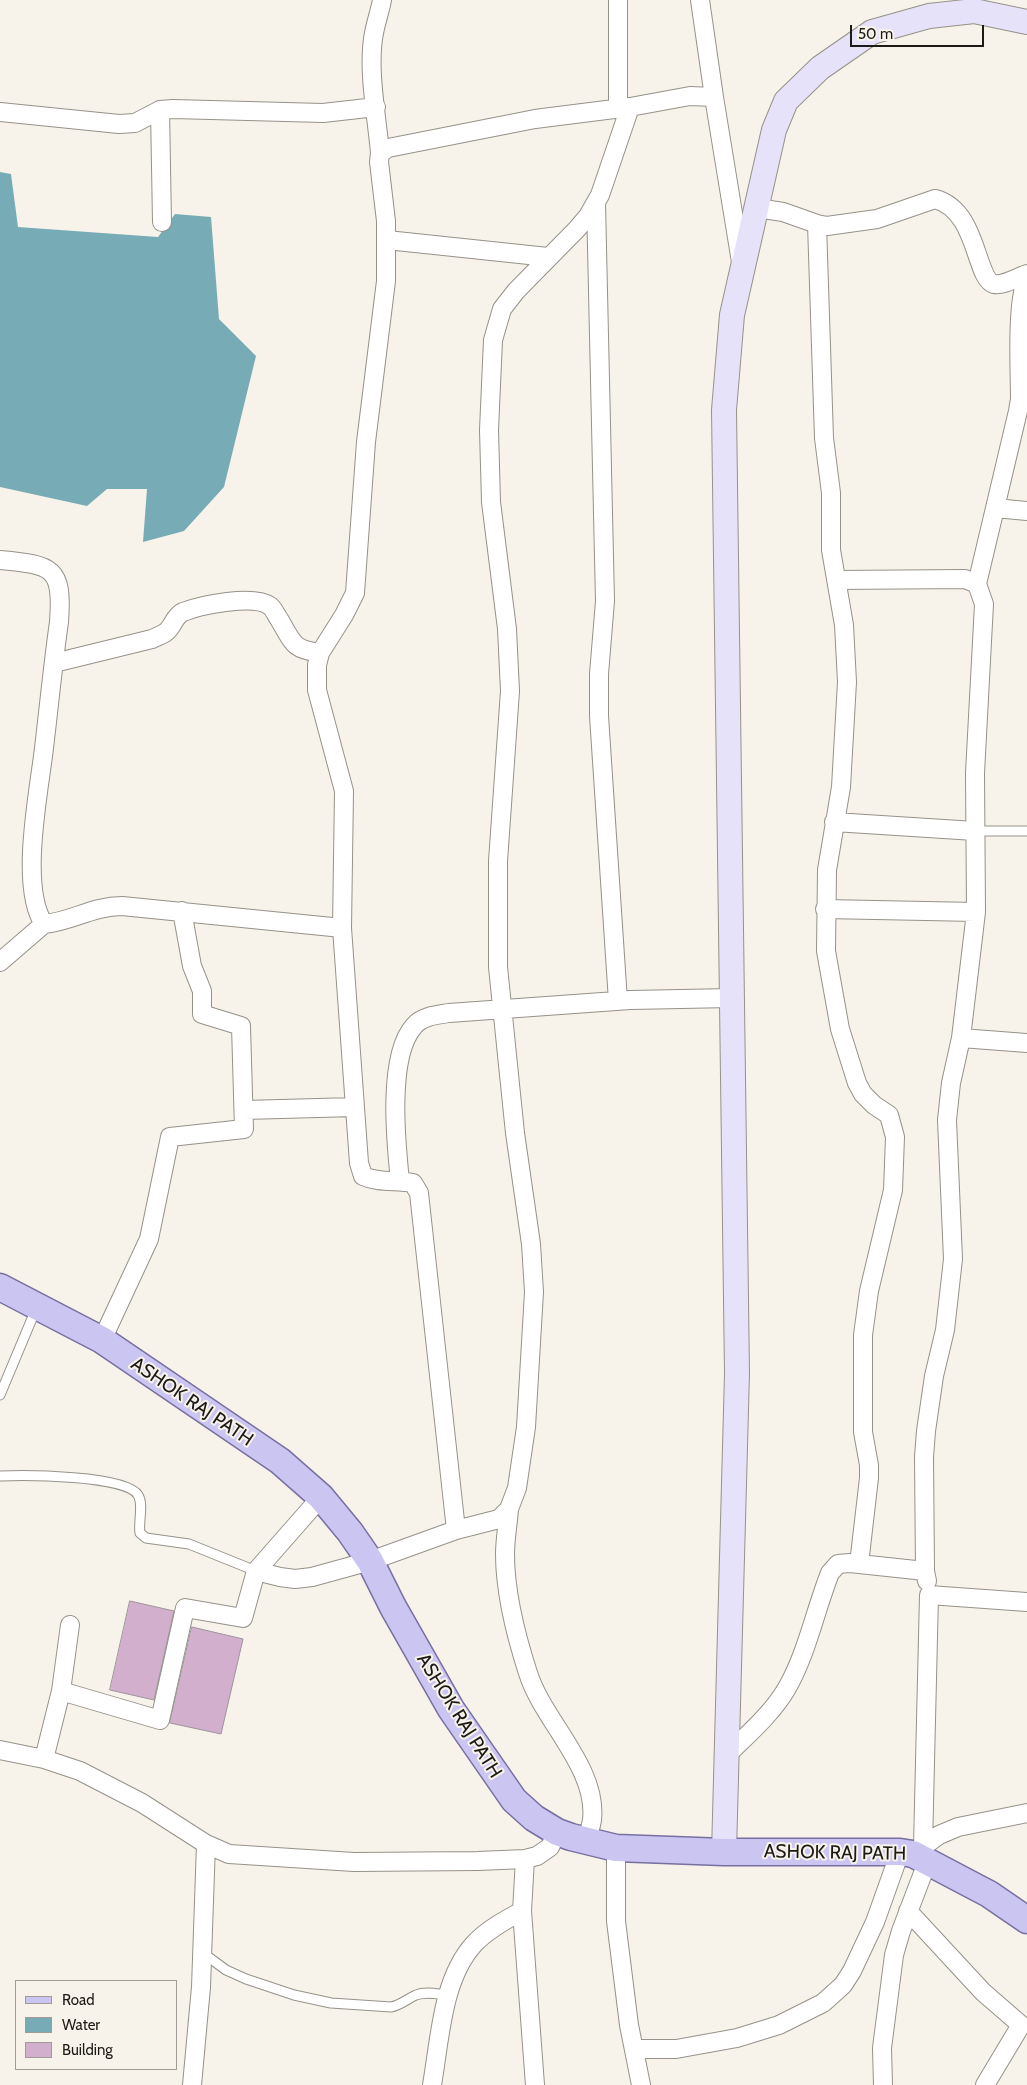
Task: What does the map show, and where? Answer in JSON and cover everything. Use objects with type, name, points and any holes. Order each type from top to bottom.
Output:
[{"type":"main road","points":[[724,1852],[737,1373],[724,410],[732,314],[774,130],[786,101],[820,68],[872,32],[929,16],[974,11],[1027,22]]},
{"type":"main road","name":"ASHOK RAJ PATH","points":[[0,1287],[102,1340],[280,1461],[322,1497],[370,1561],[393,1607],[451,1709],[514,1800],[534,1818],[557,1832],[586,1842],[616,1848],[724,1852],[916,1853],[989,1894],[1027,1920]]},
{"type":"street","points":[[382,0],[374,33],[373,75],[387,240],[386,281],[366,442],[355,593],[344,615],[320,653],[317,665],[317,690],[344,791],[342,928],[359,1163],[362,1176],[372,1180],[400,1180],[413,1183],[419,1193],[456,1530]]},
{"type":"street","points":[[586,1842],[592,1820],[592,1800],[579,1765],[536,1692],[528,1674],[516,1630],[505,1554],[509,1509],[517,1488],[526,1427],[534,1277],[513,1113],[498,967],[498,878],[510,692],[507,629],[492,502],[489,430],[493,340],[502,309],[516,290],[577,229],[596,203],[609,173],[624,108],[618,0]]},
{"type":"street","points":[[700,0],[742,270]]},
{"type":"street","points":[[380,152],[388,148],[535,118],[624,108],[690,96],[714,97]]},
{"type":"street","points":[[0,112],[118,124],[135,123],[160,110],[173,108],[323,114],[376,107]]},
{"type":"street","points":[[160,110],[162,222]]},
{"type":"street","points":[[757,208],[783,212],[817,224],[834,226],[878,219],[935,200],[945,202],[954,208],[964,223],[986,278],[992,283],[998,284],[1027,274]]},
{"type":"street","points":[[596,203],[605,601],[599,674],[599,708],[618,1001]]},
{"type":"street","points":[[817,224],[824,438],[830,486],[831,550],[844,625],[847,682],[841,787],[827,861],[825,909],[828,972],[846,1050],[863,1094],[874,1105],[889,1115],[895,1137],[893,1190],[870,1291],[864,1329],[863,1432],[869,1465],[869,1478],[859,1564]]},
{"type":"street","points":[[387,240],[548,257]]},
{"type":"street","points":[[883,2085],[882,2048],[894,1955],[908,1911],[916,1853],[929,1595],[925,1571],[924,1457],[932,1386],[945,1330],[952,1260],[948,1120],[951,1083],[961,1038],[976,912],[975,772],[984,604],[977,584],[1020,398],[1021,302],[1027,280]]},
{"type":"street","points":[[995,508],[1027,512]]},
{"type":"street","points":[[0,560],[33,564],[46,569],[56,576],[60,605],[33,847],[35,905],[37,915],[44,924]]},
{"type":"street","points":[[836,580],[947,578],[965,580],[977,584]]},
{"type":"street","points":[[54,663],[152,639],[166,633],[176,618],[183,612],[227,602],[249,600],[263,602],[272,607],[296,647],[320,653]]},
{"type":"street","points":[[834,822],[975,831]]},
{"type":"street","points":[[0,962],[44,924],[52,924],[92,909],[110,906],[182,911],[342,928]]},
{"type":"street","points":[[825,909],[976,912]]},
{"type":"street","points":[[102,1340],[149,1239],[170,1136],[244,1129],[241,1026],[202,1014],[202,991],[192,966],[182,911]]},
{"type":"street","points":[[400,1180],[394,1121],[396,1079],[403,1050],[413,1026],[420,1020],[432,1016],[503,1009],[618,1001],[732,998]]},
{"type":"street","points":[[961,1038],[1027,1043]]},
{"type":"street","points":[[244,1110],[355,1107]]},
{"type":"street","points":[[61,1691],[160,1720],[185,1608],[243,1618],[256,1571],[322,1497]]},
{"type":"street","points":[[256,1571],[295,1579],[328,1574],[456,1530],[499,1519],[509,1509]]},
{"type":"street","points":[[726,1756],[766,1716],[787,1687],[796,1670],[830,1573],[838,1564],[859,1564],[925,1571]]},
{"type":"street","points":[[929,1595],[1027,1602]]},
{"type":"street","points":[[44,1759],[61,1691],[70,1625]]},
{"type":"street","points":[[0,1750],[62,1764],[103,1781],[142,1803],[206,1844],[228,1854],[320,1860],[397,1862],[525,1859],[537,1856],[550,1847],[557,1832]]},
{"type":"street","points":[[634,2049],[676,2049],[737,2038],[779,2025],[823,2003],[843,1985],[852,1971],[875,1922],[916,1853],[939,1835],[958,1827],[1027,1813]]},
{"type":"street","points":[[192,2085],[198,2034],[206,1844]]},
{"type":"street","points":[[616,1848],[616,1922],[641,2085]]},
{"type":"street","points":[[525,1859],[522,1911],[535,2085]]},
{"type":"street","points":[[432,2085],[448,1995],[454,1974],[475,1943],[500,1924],[522,1911]]},
{"type":"street","points":[[908,1911],[983,1992],[1024,2026],[985,2085]]},
{"type":"lane","points":[[975,831],[1027,831]]},
{"type":"lane","points":[[0,1395],[37,1307]]},
{"type":"lane","points":[[0,1476],[59,1476],[96,1480],[130,1488],[138,1494],[141,1505],[138,1524],[140,1532],[146,1538],[189,1544],[256,1571]]},
{"type":"lane","points":[[202,1953],[226,1970],[246,1979],[315,2001],[391,2007],[400,2005],[418,1994],[448,1995]]},
{"type":"water","points":[[0,172],[11,174],[18,227],[158,237],[175,214],[211,217],[219,319],[256,356],[224,487],[184,531],[143,542],[147,489],[107,489],[87,506],[0,487]]},
{"type":"building","points":[[130,1601],[174,1611],[154,1700],[110,1690]]},
{"type":"building","points":[[192,1627],[243,1639],[221,1734],[170,1723]]}]
